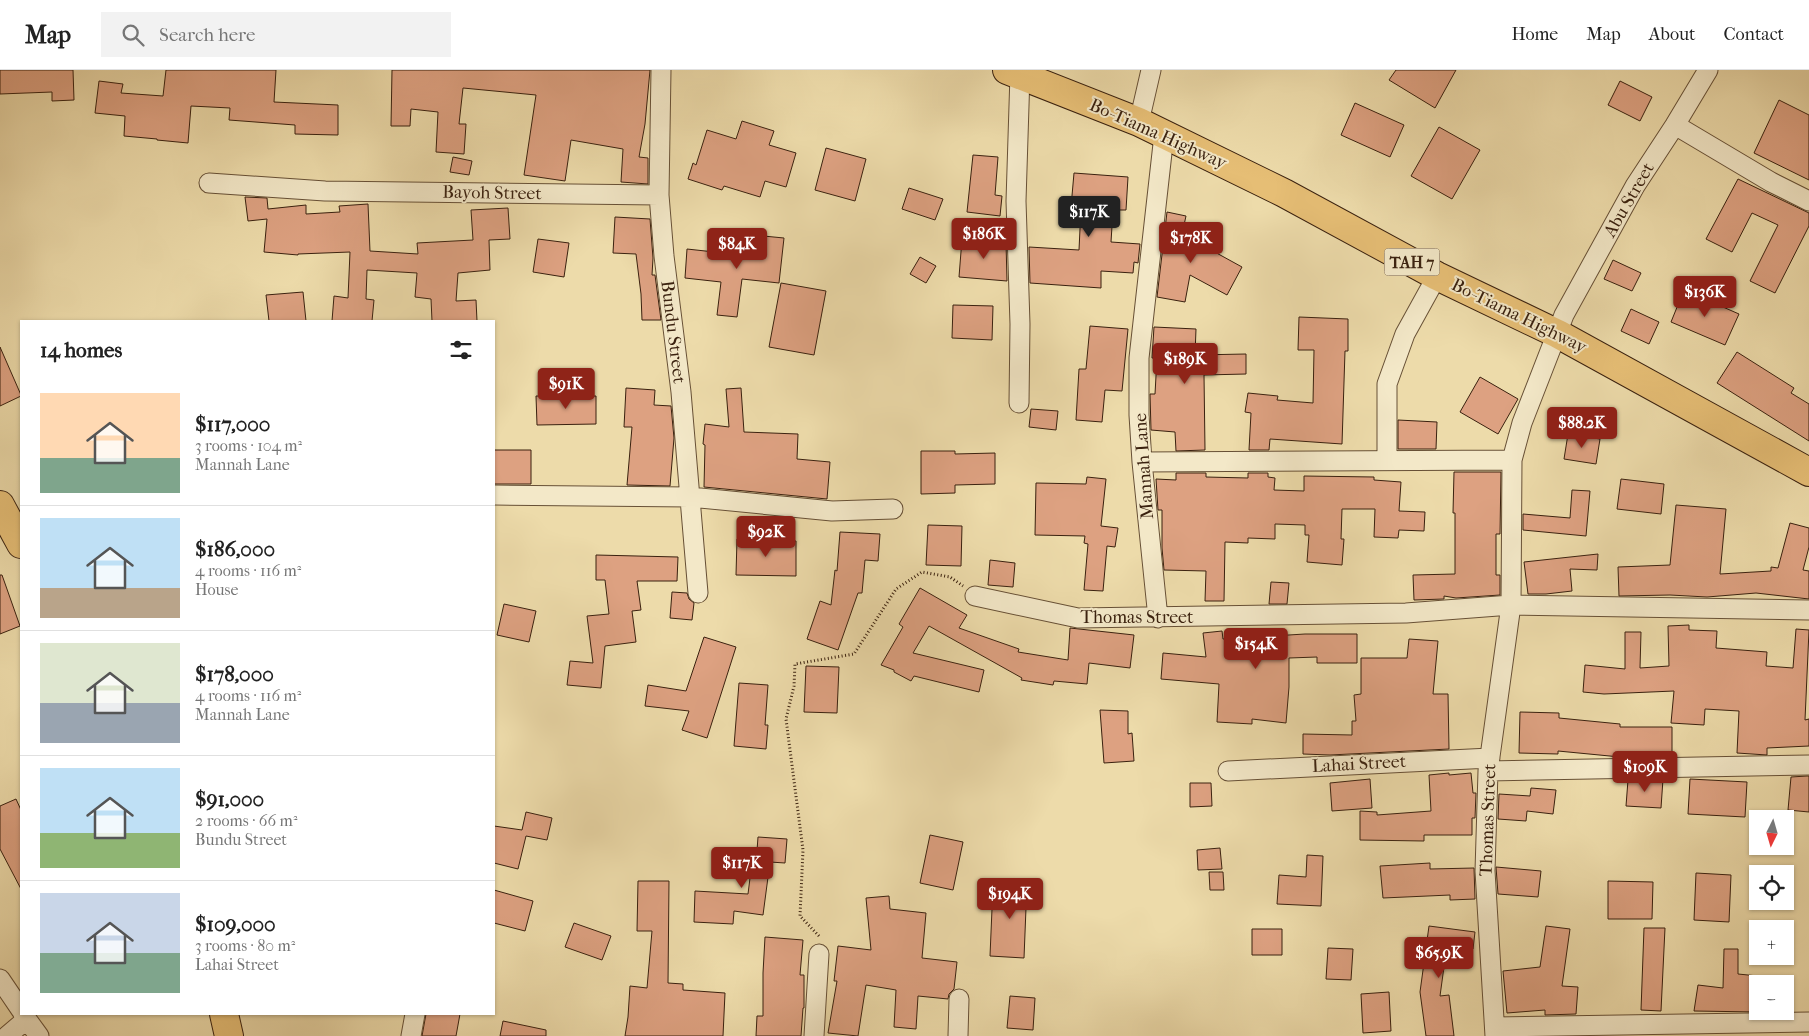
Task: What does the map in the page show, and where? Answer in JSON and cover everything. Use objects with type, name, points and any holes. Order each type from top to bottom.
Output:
[{"type":"main road","name":"Bo-Tiama Highway","points":[[1013,72],[1139,122],[1284,193],[1437,276],[1558,334],[1809,472]]},
{"type":"main road","points":[[0,507],[20,542]]},
{"type":"main road","points":[[224,1015],[229,1036]]},
{"type":"street","name":"Bundu Street","points":[[661,70],[659,195],[664,256],[681,392],[698,593]]},
{"type":"street","points":[[1139,122],[1151,70]]},
{"type":"street","name":"Abu Street","points":[[1558,334],[1564,315],[1635,186],[1708,70]]},
{"type":"street","points":[[1013,72],[1020,324],[1020,403]]},
{"type":"street","points":[[1675,125],[1771,182],[1809,200]]},
{"type":"street","name":"Mannah Lane","points":[[1158,618],[1142,462],[1139,415],[1139,358],[1164,134]]},
{"type":"street","name":"Bayoh Street","points":[[209,183],[325,192],[659,195]]},
{"type":"street","points":[[1387,459],[1386,384],[1405,334],[1437,276]]},
{"type":"street","name":"Thomas Street","points":[[1495,1032],[1485,871],[1489,764],[1512,606],[1512,460],[1522,423],[1558,334]]},
{"type":"street","points":[[1142,462],[1387,459],[1512,460]]},
{"type":"street","points":[[495,496],[690,497],[832,511],[893,509]]},
{"type":"street","name":"Thomas Street","points":[[975,596],[1078,618],[1406,613],[1512,606],[1809,610]]},
{"type":"street","name":"Lahai Street","points":[[1228,770],[1489,764],[1809,765]]},
{"type":"street","points":[[814,1036],[819,954]]},
{"type":"street","points":[[0,979],[20,1009]]},
{"type":"street","points":[[958,1036],[960,999]]},
{"type":"street","points":[[7,1036],[24,1015],[39,1036]]},
{"type":"street","points":[[411,1036],[415,1015]]},
{"type":"street","points":[[1495,1032],[1809,1022]]},
{"type":"path","points":[[819,954],[819,936],[800,916],[803,850],[786,719],[794,686],[795,664],[854,654],[896,589],[922,572],[950,577],[975,596]]},
{"type":"building","points":[[0,70],[73,70],[74,100],[52,101],[52,92],[0,94]]},
{"type":"building","points":[[166,70],[276,70],[274,102],[338,105],[338,135],[295,134],[295,125],[229,120],[230,108],[191,106],[188,143],[124,136],[125,116],[95,113],[99,81],[123,84],[121,93],[163,96]]},
{"type":"building","points":[[392,70],[650,70],[645,124],[639,157],[648,158],[648,184],[621,182],[623,149],[571,140],[565,181],[524,175],[536,95],[463,88],[459,124],[466,124],[464,154],[436,152],[438,112],[411,109],[410,126],[391,126]]},
{"type":"building","points":[[1396,70],[1456,70],[1435,108],[1389,80]]},
{"type":"building","points":[[1620,81],[1652,97],[1640,121],[1608,105]]},
{"type":"building","points":[[1779,100],[1809,115],[1809,180],[1754,153]]},
{"type":"building","points":[[1355,103],[1404,125],[1390,157],[1341,135]]},
{"type":"building","points":[[742,121],[774,131],[769,145],[796,153],[786,187],[765,181],[760,197],[724,186],[722,190],[688,179],[693,163],[696,165],[707,130],[736,139]]},
{"type":"building","points":[[1439,127],[1480,150],[1452,199],[1411,176]]},
{"type":"building","points":[[826,148],[866,159],[855,201],[815,190]]},
{"type":"building","points":[[973,155],[998,157],[995,195],[1002,196],[1000,216],[967,212]]},
{"type":"building","points":[[453,157],[472,161],[469,175],[450,172]]},
{"type":"building","points":[[1074,173],[1128,177],[1126,210],[1113,210],[1111,242],[1140,244],[1138,263],[1134,262],[1133,273],[1101,271],[1101,288],[1030,283],[1029,247],[1079,250],[1081,208],[1071,207]]},
{"type":"building","points":[[1738,179],[1809,213],[1809,226],[1775,293],[1750,281],[1778,225],[1752,213],[1732,252],[1706,239]]},
{"type":"building","points":[[909,188],[943,199],[935,220],[902,209]]},
{"type":"building","points":[[245,197],[267,198],[268,209],[306,205],[306,214],[340,212],[339,206],[368,204],[370,251],[418,254],[417,243],[473,240],[471,210],[508,208],[510,239],[489,240],[490,270],[458,273],[456,301],[476,300],[477,320],[432,320],[431,299],[415,297],[417,273],[367,270],[366,299],[374,300],[372,320],[332,320],[334,296],[348,298],[350,252],[298,255],[264,252],[267,219],[248,221]]},
{"type":"building","points":[[1167,212],[1186,216],[1182,234],[1242,267],[1227,295],[1190,275],[1185,302],[1157,297]]},
{"type":"building","points":[[615,217],[650,219],[653,258],[652,275],[655,275],[661,320],[642,320],[636,254],[613,253]]},
{"type":"building","points":[[753,235],[784,238],[779,283],[742,279],[737,317],[717,315],[721,282],[685,278],[687,249],[751,256]]},
{"type":"building","points":[[538,239],[569,243],[564,277],[533,272]]},
{"type":"building","points":[[962,239],[1006,242],[1007,281],[959,277]]},
{"type":"building","points":[[920,257],[936,266],[926,283],[910,274]]},
{"type":"building","points":[[1613,260],[1641,273],[1632,291],[1604,279]]},
{"type":"building","points":[[781,283],[826,291],[814,355],[769,347]]},
{"type":"building","points":[[1684,290],[1739,314],[1725,345],[1671,322]]},
{"type":"building","points":[[303,292],[306,320],[269,320],[266,295]]},
{"type":"building","points":[[953,305],[993,306],[992,340],[952,338]]},
{"type":"building","points":[[1631,309],[1659,322],[1649,344],[1621,331]]},
{"type":"building","points":[[1299,317],[1348,319],[1348,351],[1345,351],[1342,444],[1270,439],[1269,450],[1249,450],[1251,413],[1245,412],[1248,393],[1278,396],[1277,400],[1313,403],[1314,350],[1298,350]]},
{"type":"building","points":[[1090,326],[1128,329],[1122,391],[1105,390],[1102,422],[1076,420],[1079,369],[1086,369]]},
{"type":"building","points":[[1154,327],[1196,329],[1195,355],[1246,354],[1246,374],[1204,375],[1205,450],[1176,451],[1175,432],[1151,430],[1150,394],[1155,394],[1157,358],[1152,358]]},
{"type":"building","points":[[0,347],[20,396],[0,406]]},
{"type":"building","points":[[1737,352],[1794,388],[1791,393],[1809,404],[1809,441],[1717,383]]},
{"type":"building","points":[[1480,377],[1518,399],[1498,434],[1460,412]]},
{"type":"building","points":[[626,388],[655,390],[654,405],[671,406],[674,438],[670,486],[627,485],[632,427],[624,427]]},
{"type":"building","points":[[741,388],[744,432],[798,434],[797,459],[830,462],[827,499],[704,487],[705,445],[703,444],[705,424],[729,427],[726,389]]},
{"type":"building","points":[[536,396],[596,396],[596,424],[537,425]]},
{"type":"building","points":[[1031,409],[1058,411],[1056,430],[1029,427]]},
{"type":"building","points":[[1398,420],[1437,422],[1436,449],[1398,449]]},
{"type":"building","points":[[1568,434],[1600,439],[1596,464],[1564,459]]},
{"type":"building","points":[[495,450],[531,450],[531,484],[495,484]]},
{"type":"building","points":[[921,451],[955,451],[955,454],[995,453],[995,484],[955,485],[955,493],[921,494]]},
{"type":"building","points":[[1454,472],[1501,472],[1500,534],[1496,534],[1496,575],[1500,575],[1500,595],[1456,598],[1444,596],[1444,599],[1414,600],[1413,575],[1455,574]]},
{"type":"building","points":[[1176,473],[1206,473],[1206,477],[1248,478],[1248,473],[1268,473],[1268,477],[1275,478],[1274,490],[1304,491],[1304,476],[1374,477],[1374,480],[1401,482],[1399,511],[1425,512],[1424,531],[1399,530],[1398,538],[1374,537],[1375,509],[1342,509],[1341,539],[1344,539],[1342,565],[1307,562],[1309,535],[1305,535],[1305,525],[1275,524],[1275,539],[1248,538],[1248,543],[1225,542],[1224,601],[1205,601],[1206,571],[1164,570],[1162,510],[1158,510],[1156,479],[1176,480]]},
{"type":"building","points":[[1087,477],[1106,479],[1101,526],[1118,528],[1115,547],[1107,546],[1103,591],[1084,590],[1088,544],[1084,543],[1085,536],[1035,535],[1036,483],[1086,484]]},
{"type":"building","points":[[1621,479],[1664,484],[1661,514],[1617,509]]},
{"type":"building","points":[[1572,490],[1590,491],[1586,536],[1523,530],[1523,514],[1570,518]]},
{"type":"building","points":[[1676,505],[1726,509],[1720,574],[1771,571],[1771,567],[1778,568],[1790,523],[1809,528],[1809,547],[1803,570],[1809,571],[1809,599],[1756,593],[1707,597],[1670,595],[1619,596],[1618,567],[1670,565]]},
{"type":"building","points":[[928,525],[962,526],[961,566],[926,565]]},
{"type":"building","points":[[840,532],[880,534],[878,561],[865,560],[862,593],[858,593],[838,650],[807,639],[820,601],[831,605],[835,570],[837,571]]},
{"type":"building","points":[[737,539],[796,541],[796,576],[736,575]]},
{"type":"building","points":[[1598,554],[1597,570],[1570,569],[1572,591],[1528,594],[1524,562]]},
{"type":"building","points":[[596,555],[678,557],[677,581],[637,581],[641,610],[632,611],[636,642],[605,646],[601,688],[567,685],[570,661],[593,663],[587,616],[609,614],[605,580],[596,580]]},
{"type":"building","points":[[990,560],[1015,563],[1013,587],[988,585]]},
{"type":"building","points":[[0,575],[2,575],[20,626],[0,634]]},
{"type":"building","points":[[1271,582],[1289,583],[1287,604],[1269,604]]},
{"type":"building","points":[[920,588],[967,615],[959,628],[1019,649],[1018,652],[1068,660],[1070,628],[1134,635],[1130,668],[1089,663],[1087,684],[1054,681],[1053,685],[1021,680],[1022,678],[929,626],[913,653],[984,670],[979,692],[914,676],[911,681],[894,672],[894,670],[881,665],[903,627],[899,624]]},
{"type":"building","points":[[672,592],[687,593],[689,599],[694,603],[692,620],[670,618]]},
{"type":"building","points":[[504,604],[536,611],[529,642],[497,635]]},
{"type":"building","points":[[1689,625],[1689,630],[1717,631],[1716,648],[1767,652],[1766,666],[1793,668],[1796,629],[1809,630],[1805,720],[1809,719],[1809,746],[1767,748],[1767,755],[1737,753],[1739,711],[1705,709],[1704,725],[1671,723],[1674,691],[1604,694],[1583,692],[1585,665],[1625,669],[1625,632],[1641,632],[1640,668],[1669,666],[1668,626]]},
{"type":"building","points":[[1222,631],[1223,639],[1305,634],[1357,634],[1357,663],[1317,663],[1317,657],[1289,658],[1286,723],[1252,719],[1252,724],[1217,722],[1219,684],[1161,679],[1163,653],[1206,657],[1203,633]]},
{"type":"building","points":[[704,637],[736,647],[707,738],[682,730],[689,711],[645,706],[648,685],[686,691]]},
{"type":"building","points":[[1409,639],[1438,641],[1433,694],[1448,694],[1449,749],[1330,755],[1303,754],[1303,734],[1352,735],[1352,721],[1356,721],[1354,695],[1361,694],[1361,658],[1407,658]]},
{"type":"building","points":[[806,666],[839,667],[837,713],[804,712]]},
{"type":"building","points":[[739,683],[768,685],[765,725],[768,725],[766,749],[734,746]]},
{"type":"building","points":[[1100,710],[1128,711],[1128,734],[1132,733],[1134,761],[1104,763]]},
{"type":"building","points":[[1520,712],[1559,713],[1559,718],[1620,724],[1620,727],[1672,727],[1672,756],[1620,757],[1558,751],[1558,754],[1519,753]]},
{"type":"building","points":[[1449,773],[1449,775],[1471,773],[1473,793],[1476,793],[1475,818],[1472,818],[1472,835],[1424,835],[1424,841],[1360,840],[1360,811],[1377,812],[1377,815],[1431,811],[1429,775]]},
{"type":"building","points":[[1809,776],[1809,812],[1788,810],[1791,777]]},
{"type":"building","points":[[1370,779],[1372,808],[1332,811],[1330,783]]},
{"type":"building","points":[[1663,779],[1661,808],[1626,806],[1628,780]]},
{"type":"building","points":[[1690,779],[1747,782],[1745,817],[1688,814]]},
{"type":"building","points":[[1190,783],[1211,783],[1212,806],[1190,807]]},
{"type":"building","points":[[1531,788],[1556,790],[1553,814],[1527,811],[1526,821],[1498,819],[1499,794],[1530,796]]},
{"type":"building","points":[[16,799],[20,808],[20,887],[0,849],[0,806]]},
{"type":"building","points":[[526,812],[552,818],[547,840],[526,836],[518,869],[495,863],[495,826],[522,830]]},
{"type":"building","points":[[930,835],[963,842],[953,890],[920,883]]},
{"type":"building","points":[[758,837],[787,839],[785,863],[770,862],[763,915],[734,911],[733,924],[694,922],[695,891],[748,894],[750,878],[755,878]]},
{"type":"building","points":[[1220,848],[1222,869],[1198,870],[1197,850]]},
{"type":"building","points":[[1307,855],[1323,856],[1321,906],[1277,904],[1279,875],[1306,877]]},
{"type":"building","points":[[1430,863],[1430,869],[1474,868],[1475,899],[1450,900],[1450,895],[1383,898],[1380,866]]},
{"type":"building","points":[[1496,867],[1541,871],[1538,897],[1498,894]]},
{"type":"building","points":[[1209,872],[1223,872],[1224,890],[1210,890]]},
{"type":"building","points":[[1696,873],[1731,875],[1729,922],[1694,920]]},
{"type":"building","points":[[638,881],[669,881],[668,983],[683,984],[683,990],[725,993],[723,1036],[625,1036],[630,986],[647,988],[652,931],[637,931]]},
{"type":"building","points":[[1608,881],[1653,882],[1652,919],[1608,919]]},
{"type":"building","points":[[995,883],[1032,886],[1030,908],[1026,908],[1024,958],[990,956]]},
{"type":"building","points":[[495,890],[533,901],[525,931],[495,923]]},
{"type":"building","points":[[889,896],[890,909],[926,913],[922,958],[957,962],[954,989],[949,994],[948,999],[918,996],[916,1029],[894,1027],[896,990],[866,985],[858,1036],[828,1033],[837,981],[834,981],[838,946],[871,950],[866,898]]},
{"type":"building","points":[[574,923],[611,936],[602,960],[565,947]]},
{"type":"building","points":[[1429,926],[1475,932],[1473,949],[1447,945],[1440,996],[1449,995],[1454,1036],[1426,1036],[1420,992]]},
{"type":"building","points":[[1546,926],[1570,929],[1562,986],[1578,987],[1576,1014],[1545,1015],[1545,1010],[1507,1013],[1503,971],[1540,967]]},
{"type":"building","points":[[1644,928],[1665,928],[1661,1011],[1641,1010]]},
{"type":"building","points":[[1252,929],[1282,929],[1282,955],[1252,955]]},
{"type":"building","points":[[765,937],[803,940],[800,975],[804,975],[804,1008],[801,1036],[756,1036],[757,1016],[763,1016]]},
{"type":"building","points":[[1328,948],[1353,949],[1351,980],[1326,979]]},
{"type":"building","points":[[1724,949],[1738,949],[1738,974],[1749,975],[1749,1012],[1694,1011],[1698,985],[1723,988]]},
{"type":"building","points":[[1389,992],[1391,1031],[1363,1033],[1361,994]]},
{"type":"building","points":[[1010,996],[1035,998],[1033,1030],[1007,1028]]},
{"type":"building","points":[[426,1015],[460,1015],[456,1036],[422,1036]]},
{"type":"building","points":[[503,1021],[546,1030],[546,1036],[500,1036]]}]
